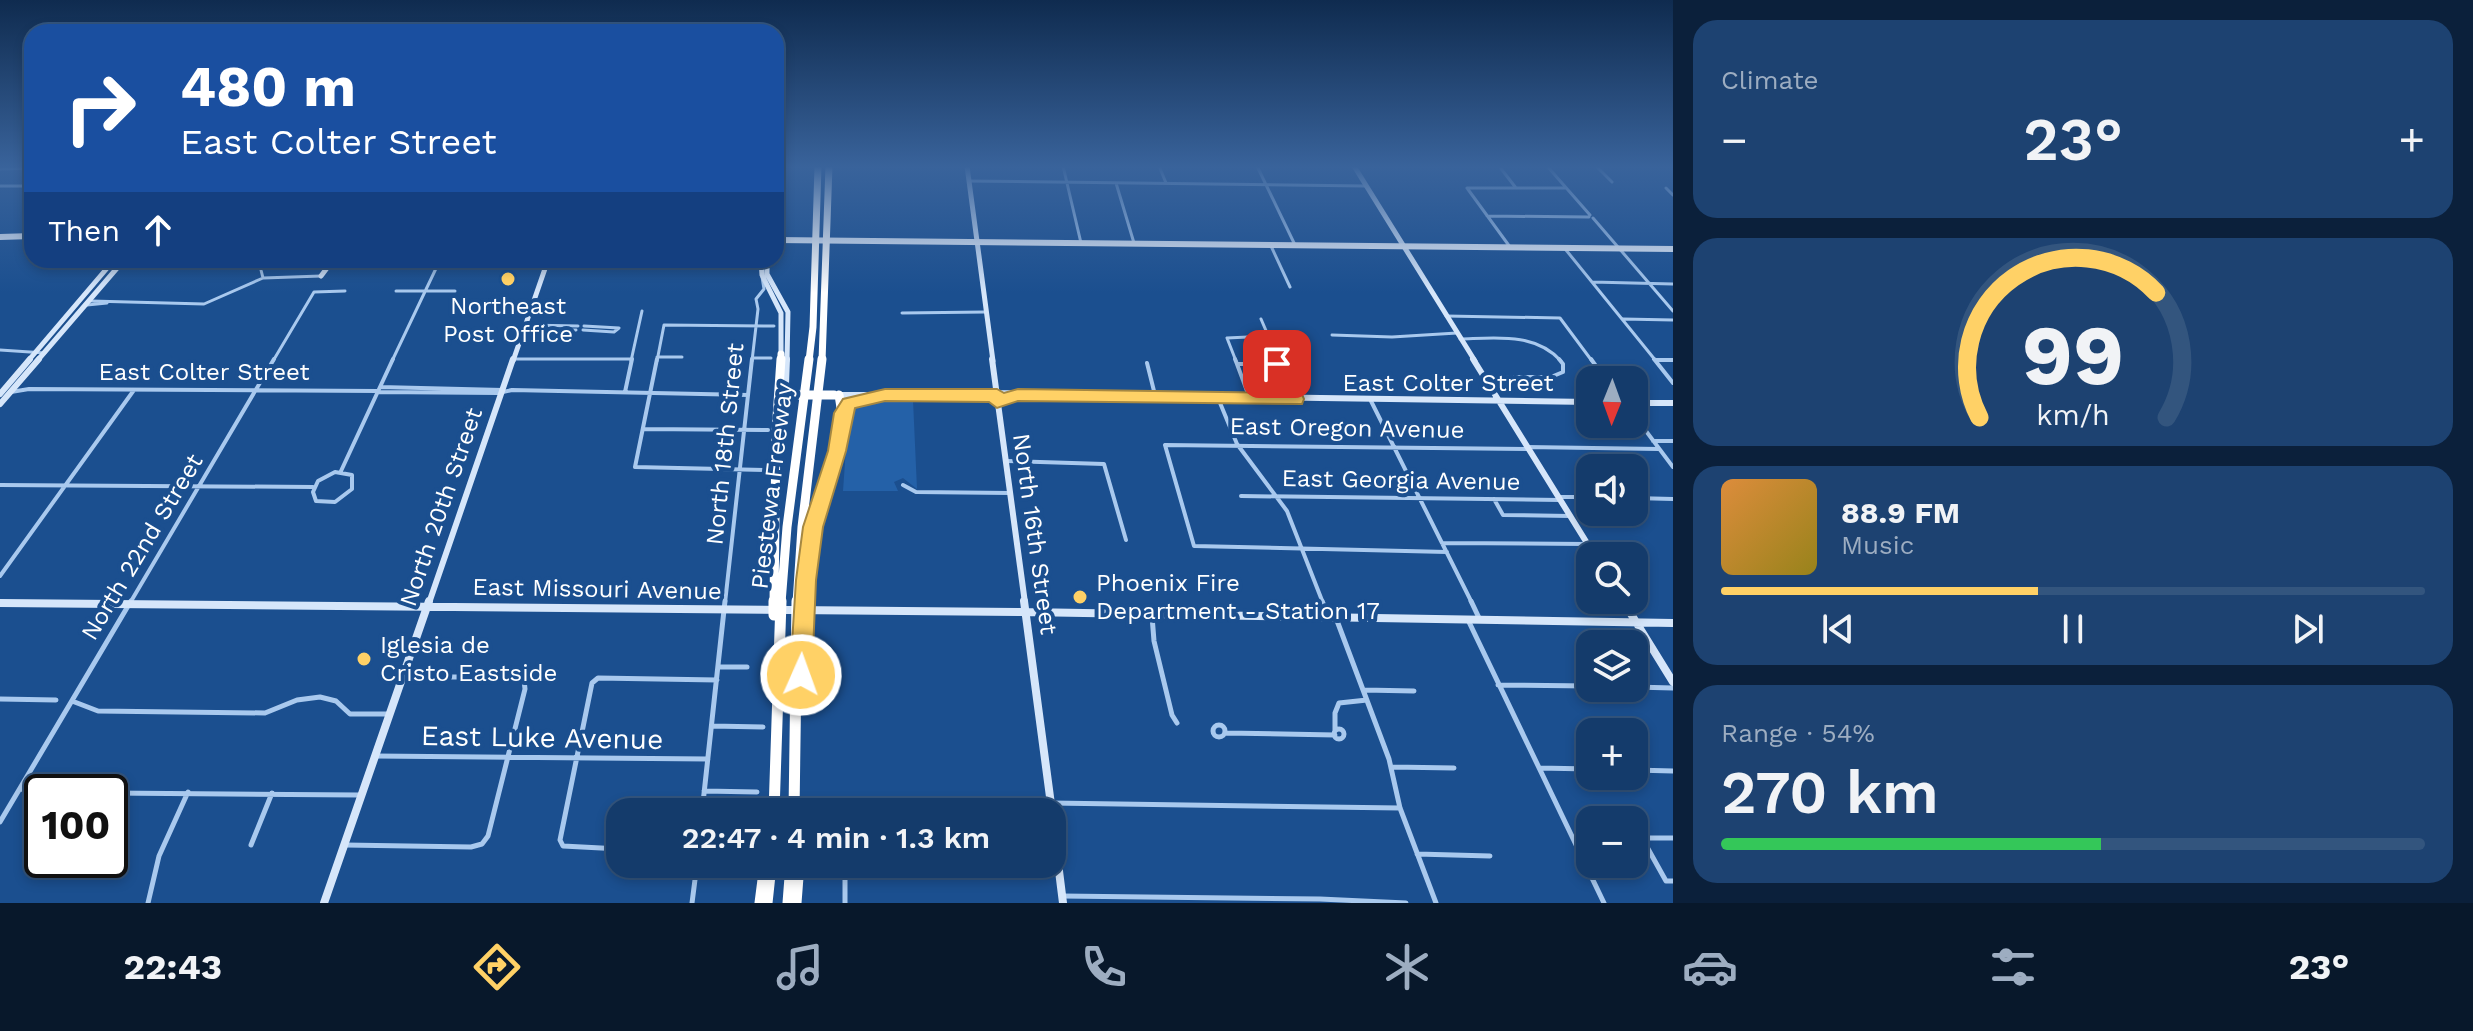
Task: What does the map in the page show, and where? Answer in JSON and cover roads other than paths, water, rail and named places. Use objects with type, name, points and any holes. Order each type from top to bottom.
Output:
[{"type":"highway","name":"Piestewa Freeway","points":[[774,798],[779,641],[787,527],[813,327],[817,208]]},
{"type":"highway","name":"Piestewa Freeway","points":[[794,798],[798,580],[822,365],[828,208]]},
{"type":"highway","points":[[779,641],[774,629],[781,354]]},
{"type":"highway","points":[[778,404],[795,395],[836,395],[843,413]]},
{"type":"highway","points":[[795,723],[801,701],[813,527],[837,451],[843,413],[852,401],[885,395]]},
{"type":"highway","points":[[760,903],[765,878]]},
{"type":"highway","points":[[767,903],[768,878]]},
{"type":"highway","points":[[788,903],[790,878]]},
{"type":"highway","points":[[796,903],[798,878]]},
{"type":"main road","points":[[2,239],[24,239]]},
{"type":"main road","points":[[784,240],[1673,249]]},
{"type":"street","name":"North 16th Street","points":[[972,208],[1049,798]]},
{"type":"street","points":[[1073,208],[1081,243]]},
{"type":"street","points":[[1124,208],[1134,243]]},
{"type":"street","points":[[1277,208],[1295,245]]},
{"type":"street","points":[[1380,208],[1587,542]]},
{"type":"street","points":[[1481,208],[1511,247]]},
{"type":"street","points":[[1583,208],[1673,311]]},
{"type":"street","points":[[1487,216],[1590,217]]},
{"type":"street","points":[[1270,245],[1290,287]]},
{"type":"street","points":[[1564,248],[1673,383]]},
{"type":"street","points":[[0,394],[107,268]]},
{"type":"street","points":[[0,404],[117,268]]},
{"type":"street","points":[[262,268],[263,278]]},
{"type":"street","points":[[88,303],[204,304],[263,278],[321,276],[327,268]]},
{"type":"street","points":[[341,471],[436,268]]},
{"type":"street","name":"North 20th Street","points":[[324,903],[545,268]]},
{"type":"street","name":"North 18th Street","points":[[703,798],[757,304],[763,291],[762,268]]},
{"type":"street","points":[[767,268],[767,274],[788,312],[786,384],[795,395]]},
{"type":"street","name":"North 18th Street","points":[[762,275],[781,313],[782,387],[795,395]]},
{"type":"street","points":[[1592,282],[1673,284]]},
{"type":"street","points":[[37,353],[88,303],[90,289]]},
{"type":"street","name":"North 22nd Street","points":[[1,819],[316,291],[345,291]]},
{"type":"street","points":[[396,291],[455,291]]},
{"type":"street","points":[[757,304],[764,303]]},
{"type":"street","points":[[625,392],[642,311]]},
{"type":"street","points":[[902,313],[985,312]]},
{"type":"street","points":[[1446,316],[1560,318],[1596,366]]},
{"type":"street","points":[[1261,319],[1295,399]]},
{"type":"street","points":[[1622,319],[1673,320]]},
{"type":"street","points":[[764,470],[635,467],[664,325],[774,326]]},
{"type":"street","points":[[525,328],[580,328],[619,328],[614,332],[580,328]]},
{"type":"street","points":[[1332,335],[1458,336],[1532,341],[1550,349],[1561,361],[1563,372],[1551,377],[1483,377]]},
{"type":"street","points":[[1247,391],[1228,337],[1269,336]]},
{"type":"street","points":[[0,350],[45,353]]},
{"type":"street","points":[[657,357],[682,357]]},
{"type":"street","points":[[752,358],[771,358]]},
{"type":"street","points":[[514,359],[632,359]]},
{"type":"street","points":[[1655,360],[1673,360]]},
{"type":"street","points":[[1147,363],[1156,397]]},
{"type":"street","points":[[1237,364],[1280,364]]},
{"type":"street","points":[[19,383],[29,389]]},
{"type":"street","name":"East Colter Street","points":[[9,393],[29,389],[498,393],[503,390],[748,395]]},
{"type":"street","points":[[0,576],[134,390]]},
{"type":"street","name":"East Colter Street","points":[[836,395],[1576,402]]},
{"type":"street","points":[[1218,398],[1237,444],[1276,496],[1303,550],[1367,700],[1392,767],[1400,808],[1436,903]]},
{"type":"street","points":[[1371,401],[1480,620]]},
{"type":"street","points":[[1648,403],[1673,403]]},
{"type":"street","points":[[643,429],[768,430]]},
{"type":"street","points":[[1648,434],[1673,467]]},
{"type":"street","points":[[1653,441],[1673,441]]},
{"type":"street","name":"East Oregon Avenue","points":[[1303,550],[1194,546],[1165,445],[1659,449]]},
{"type":"street","points":[[1006,461],[1104,464],[1126,540]]},
{"type":"street","points":[[341,471],[352,475],[354,484],[342,499],[321,503],[313,497],[313,487],[322,478],[341,471]]},
{"type":"street","points":[[0,485],[313,487]]},
{"type":"street","points":[[903,485],[916,492],[1010,493]]},
{"type":"street","name":"East Georgia Avenue","points":[[1241,496],[1576,497]]},
{"type":"street","points":[[1648,498],[1673,499]]},
{"type":"street","points":[[1494,499],[1503,515],[1570,516]]},
{"type":"street","points":[[1442,543],[1576,544]]},
{"type":"street","points":[[1303,550],[1447,552]]},
{"type":"street","name":"East Missouri Avenue","points":[[0,603],[1026,612],[1673,623]]},
{"type":"street","points":[[1630,614],[1673,685],[1648,686]]},
{"type":"street","points":[[1152,616],[1158,656],[1172,715],[1177,723]]},
{"type":"street","points":[[1468,620],[1604,903]]},
{"type":"street","points":[[718,667],[747,667]]},
{"type":"street","points":[[345,845],[471,847],[482,844],[488,836],[525,689],[524,680],[515,677],[403,677]]},
{"type":"street","points":[[606,848],[563,846],[560,840],[592,683],[598,678],[717,680]]},
{"type":"street","points":[[1498,685],[1576,686]]},
{"type":"street","points":[[1363,690],[1414,691]]},
{"type":"street","points":[[72,701],[98,711],[265,713],[297,700],[320,697],[336,701],[350,714],[389,714]]},
{"type":"street","points":[[0,699],[56,700]]},
{"type":"street","points":[[1226,733],[1335,733],[1335,713],[1339,703],[1367,700]]},
{"type":"street","points":[[712,726],[763,727]]},
{"type":"street","name":"East Luke Avenue","points":[[375,756],[708,759]]},
{"type":"street","points":[[1392,767],[1454,768]]},
{"type":"street","points":[[1539,768],[1576,769]]},
{"type":"street","points":[[1648,770],[1673,771]]},
{"type":"street","points":[[20,789],[24,789]]},
{"type":"street","points":[[704,791],[757,792]]},
{"type":"street","points":[[148,903],[159,856],[188,792]]},
{"type":"street","points":[[128,793],[362,795]]},
{"type":"street","points":[[251,845],[272,793]]},
{"type":"street","points":[[1066,810],[1400,808]]},
{"type":"street","points":[[1669,881],[1642,838],[1673,838]]},
{"type":"street","points":[[1417,854],[1490,856]]},
{"type":"street","points":[[692,903],[695,878]]},
{"type":"street","points":[[845,878],[845,903]]},
{"type":"street","name":"North 16th Street","points":[[1060,878],[1063,900]]},
{"type":"street","points":[[1063,900],[1321,898],[1406,903]]},
{"type":"place","name":"Northeast Post Office","points":[[508,279]]},
{"type":"place","name":"Phoenix Fire Department - Station 17","points":[[1080,597]]},
{"type":"place","name":"Iglesia de Cristo Eastside","points":[[364,659]]}]
